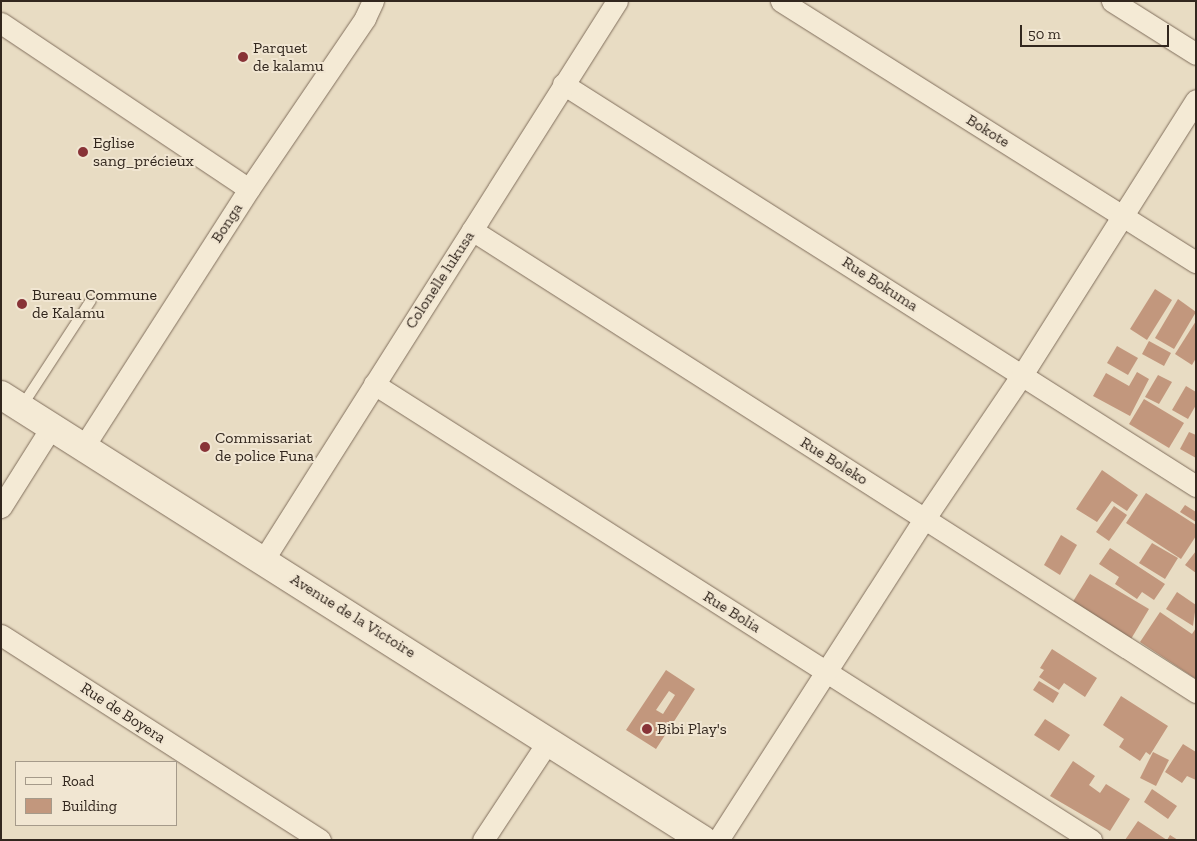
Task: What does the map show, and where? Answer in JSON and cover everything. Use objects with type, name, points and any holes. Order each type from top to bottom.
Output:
[{"type":"main road","name":"Avenue de la Victoire","points":[[11,401],[264,559],[703,840]]},
{"type":"street","name":"Bonga","points":[[84,446],[249,189],[365,18],[373,1]]},
{"type":"street","name":"Colonelle lukusa","points":[[264,559],[617,1]]},
{"type":"street","name":"Bokote","points":[[780,1],[1196,262]]},
{"type":"street","points":[[1112,1],[1196,54]]},
{"type":"street","points":[[1,23],[249,189]]},
{"type":"street","name":"Rue Bokuma","points":[[563,84],[1196,486]]},
{"type":"street","points":[[718,840],[925,518],[1022,375],[1196,100]]},
{"type":"street","name":"Rue Boleko","points":[[472,230],[1196,692]]},
{"type":"street","name":"Rue Bolia","points":[[374,384],[1091,840]]},
{"type":"street","points":[[1,507],[52,426]]},
{"type":"street","name":"Rue de Boyera","points":[[1,635],[320,840]]},
{"type":"street","points":[[483,840],[549,740]]},
{"type":"lane","points":[[11,401],[91,300]]},
{"type":"building","points":[[1155,289],[1172,300],[1147,340],[1130,329]]},
{"type":"building","points":[[1178,299],[1196,312],[1174,349],[1155,338]]},
{"type":"building","points":[[1196,321],[1196,358],[1192,365],[1175,354]]},
{"type":"building","points":[[1149,341],[1171,353],[1164,366],[1142,354]]},
{"type":"building","points":[[1117,346],[1138,358],[1128,375],[1107,363]]},
{"type":"building","points":[[1137,372],[1149,379],[1130,416],[1093,396],[1106,373],[1129,386]]},
{"type":"building","points":[[1158,375],[1172,382],[1159,404],[1145,397]]},
{"type":"building","points":[[1186,386],[1196,392],[1196,405],[1188,419],[1172,410]]},
{"type":"building","points":[[1144,399],[1184,423],[1169,448],[1129,424]]},
{"type":"building","points":[[1189,432],[1196,435],[1196,458],[1180,449]]},
{"type":"building","points":[[1102,470],[1138,495],[1127,511],[1112,501],[1097,522],[1076,509]]},
{"type":"building","points":[[1146,493],[1196,525],[1196,536],[1181,559],[1126,523]]},
{"type":"building","points":[[1185,505],[1196,512],[1196,522],[1180,512]]},
{"type":"building","points":[[1114,506],[1127,515],[1109,541],[1096,532]]},
{"type":"building","points":[[1061,535],[1077,545],[1060,575],[1044,565]]},
{"type":"building","points":[[1152,543],[1178,558],[1165,579],[1139,563]]},
{"type":"building","points":[[1110,548],[1165,584],[1154,600],[1142,592],[1137,599],[1115,584],[1119,577],[1099,564]]},
{"type":"building","points":[[1196,551],[1196,573],[1185,565]]},
{"type":"building","points":[[1090,574],[1149,609],[1131,639],[1072,603]]},
{"type":"building","points":[[1177,592],[1196,605],[1193,626],[1166,609]]},
{"type":"building","points":[[1160,612],[1192,634],[1196,628],[1196,679],[1140,642]]},
{"type":"building","points":[[1052,649],[1097,678],[1085,697],[1064,683],[1059,690],[1039,677],[1044,670],[1040,668]]},
{"type":"building","points":[[666,670],[695,689],[656,749],[626,730]],"holes":[[[669,691],[675,695],[663,714],[656,710]]]},
{"type":"building","points":[[1039,681],[1059,693],[1053,703],[1033,690]]},
{"type":"building","points":[[1121,696],[1168,726],[1150,755],[1146,752],[1140,761],[1119,747],[1124,739],[1103,725]]},
{"type":"building","points":[[1045,719],[1070,735],[1059,751],[1034,735]]},
{"type":"building","points":[[1183,744],[1196,752],[1196,780],[1187,776],[1182,783],[1165,772]]},
{"type":"building","points":[[1153,752],[1169,760],[1156,786],[1140,778]]},
{"type":"building","points":[[1073,761],[1095,776],[1089,785],[1100,793],[1106,784],[1130,799],[1110,831],[1050,796]]},
{"type":"building","points":[[1152,789],[1177,806],[1168,819],[1144,802]]},
{"type":"building","points":[[1138,821],[1167,840],[1125,840]]},
{"type":"building","points":[[1170,835],[1178,840],[1167,840]]},
{"type":"place","name":"Parquet de kalamu","points":[[243,57]]},
{"type":"place","name":"Eglise sang_précieux","points":[[83,152]]},
{"type":"place","name":"Bureau Commune de Kalamu","points":[[22,304]]},
{"type":"place","name":"Commissariat de police Funa","points":[[205,447]]},
{"type":"place","name":"Bibi Play's","points":[[647,729]]}]
